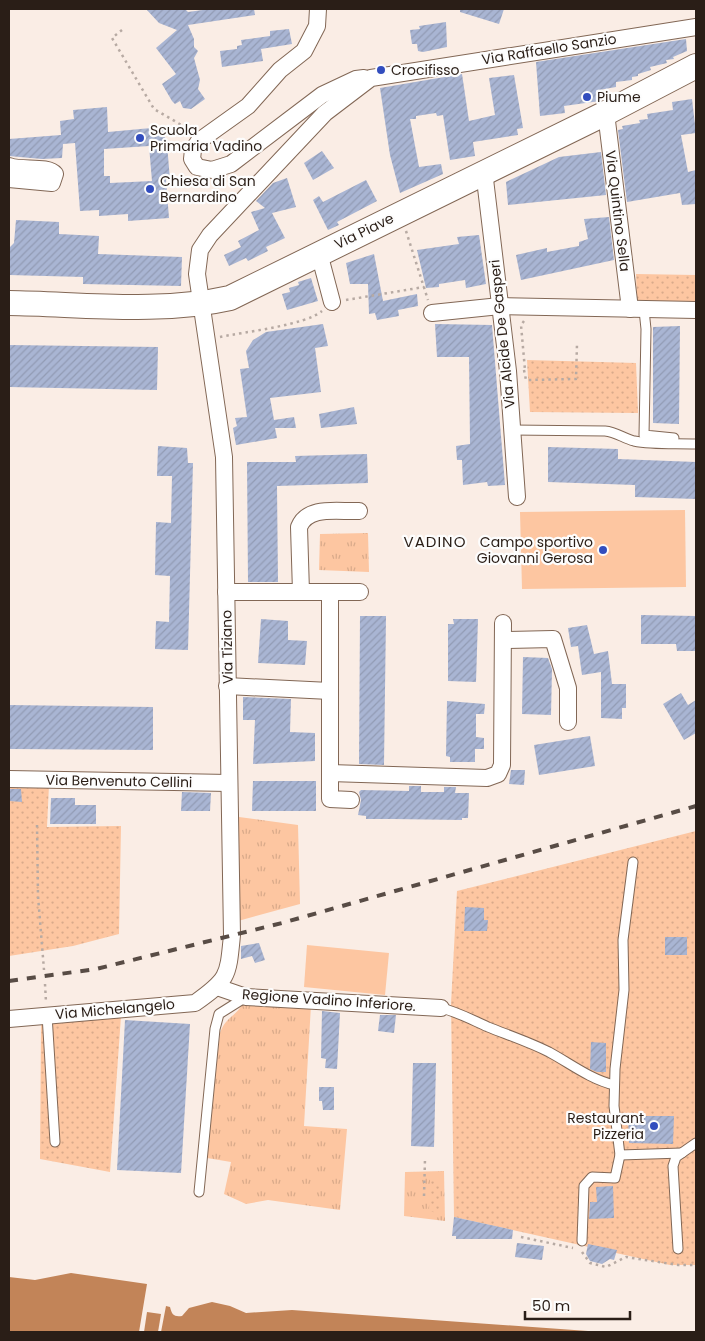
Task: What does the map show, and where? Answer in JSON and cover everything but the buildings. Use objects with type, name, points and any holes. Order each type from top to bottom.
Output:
[{"type":"main road","name":"Via Piave","points":[[9,303],[174,307],[203,304],[230,298],[484,171],[606,113],[696,66]]},
{"type":"street","points":[[318,9],[317,26],[304,51],[280,70],[248,106],[197,145],[193,150],[192,159],[197,167],[212,170],[230,164],[322,95],[356,79],[371,78]]},
{"type":"street","name":"Via Raffaello Sanzio","points":[[203,304],[197,274],[200,250],[210,235],[325,113],[371,78],[696,26]]},
{"type":"street","name":"Via Quintino Sella","points":[[606,113],[637,310]]},
{"type":"street","points":[[9,166],[28,170],[46,168],[55,174],[52,183],[44,184],[9,179]]},
{"type":"street","name":"Via Alcide De Gasperi","points":[[484,171],[508,371],[517,497]]},
{"type":"street","points":[[319,253],[332,302]]},
{"type":"street","name":"Via Tiziano","points":[[203,304],[224,457],[232,935],[228,973],[217,987]]},
{"type":"street","points":[[432,313],[500,306],[696,310]]},
{"type":"street","points":[[301,592],[299,528],[303,518],[312,512],[359,511]]},
{"type":"street","points":[[226,592],[360,592]]},
{"type":"street","points":[[330,592],[330,799],[351,800]]},
{"type":"street","points":[[330,773],[487,778],[498,774],[502,765],[503,623]]},
{"type":"street","points":[[503,640],[553,639],[568,688],[568,722]]},
{"type":"street","points":[[228,686],[330,691]]},
{"type":"street","name":"Via Benvenuto Cellini","points":[[9,779],[229,783]]},
{"type":"street","name":"Regione Vadino Inferiore.","points":[[217,987],[246,997],[441,1008]]},
{"type":"street","name":"Via Michelangelo","points":[[9,1019],[195,1003],[217,987]]},
{"type":"lane","points":[[637,310],[646,329],[644,436],[696,439]]},
{"type":"lane","points":[[512,430],[605,431],[615,432],[631,440],[644,442],[696,444]]},
{"type":"lane","points":[[582,1242],[584,1186],[592,1177],[615,1178],[620,1155],[614,1106],[614,1085],[624,990],[624,940],[633,862]]},
{"type":"lane","points":[[199,1192],[214,1029],[219,1014],[246,997]]},
{"type":"lane","points":[[441,1008],[461,1013],[522,1040],[556,1057],[587,1076],[614,1085]]},
{"type":"lane","points":[[47,1015],[55,1142]]},
{"type":"lane","points":[[678,1249],[673,1166],[676,1157],[696,1143]]},
{"type":"lane","points":[[620,1155],[682,1153]]},
{"type":"path","points":[[122,30],[112,38],[154,109],[172,121],[188,127],[195,137],[197,145]]},
{"type":"path","points":[[401,213],[432,313]]},
{"type":"path","points":[[208,340],[300,322],[315,317],[332,302],[424,287]]},
{"type":"path","points":[[533,320],[525,320],[522,324],[526,380],[576,379],[577,344]]},
{"type":"path","points":[[508,371],[525,370]]},
{"type":"path","points":[[37,825],[44,970]]},
{"type":"path","points":[[424,1196],[425,1160]]},
{"type":"path","points":[[521,1237],[580,1250],[590,1263],[606,1267],[626,1257],[678,1265],[696,1265]]},
{"type":"green space","points":[[636,274],[696,275],[696,306],[637,306]]},
{"type":"green space","points":[[527,360],[636,363],[638,413],[530,412]]},
{"type":"green space","name":"Campo sportivo Giovanni Gerosa","points":[[685,510],[686,587],[522,589],[520,512]]},
{"type":"green space","points":[[368,533],[369,572],[319,570],[320,534]]},
{"type":"green space","points":[[49,785],[47,827],[121,826],[119,934],[73,946],[9,956],[9,787]]},
{"type":"green space","points":[[239,817],[298,825],[300,904],[238,921]]},
{"type":"green space","points":[[696,831],[696,1265],[670,1265],[454,1217],[451,1004],[457,891]]},
{"type":"green space","points":[[307,945],[389,953],[385,995],[304,987]]},
{"type":"green space","points":[[243,1003],[311,1005],[304,1126],[347,1129],[340,1210],[268,1200],[246,1204],[224,1194],[231,1162],[207,1158],[220,1033],[225,1023]]},
{"type":"green space","points":[[121,1016],[110,1172],[40,1159],[41,1025]]},
{"type":"green space","points":[[444,1171],[445,1221],[404,1216],[405,1172]]},
{"type":"green space","points":[[440,1179],[441,1214],[429,1211],[430,1180]]},
{"type":"shaded area","points":[[71,1273],[147,1284],[139,1332],[9,1332],[9,1277],[35,1280]]},
{"type":"shaded area","points":[[212,1302],[230,1306],[246,1313],[292,1310],[602,1332],[161,1332],[166,1306],[170,1307],[174,1315],[182,1316],[189,1308]]},
{"type":"shaded area","points":[[147,1312],[161,1314],[158,1332],[144,1332]]},
{"type":"railway","points":[[9,981],[96,969],[282,923],[696,806]]},
{"type":"place","name":"Crocifisso","points":[[381,70]]},
{"type":"place","name":"Piume","points":[[587,97]]},
{"type":"place","name":"Scuola Primaria Vadino","points":[[140,138]]},
{"type":"place","name":"Chiesa di San Bernardino","points":[[150,189]]},
{"type":"place","name":"Campo sportivo Giovanni Gerosa","points":[[603,550]]},
{"type":"place","name":"Restaurant Pizzeria","points":[[654,1126]]},
{"type":"district","name":"VADINO","points":[[435,541]]}]
